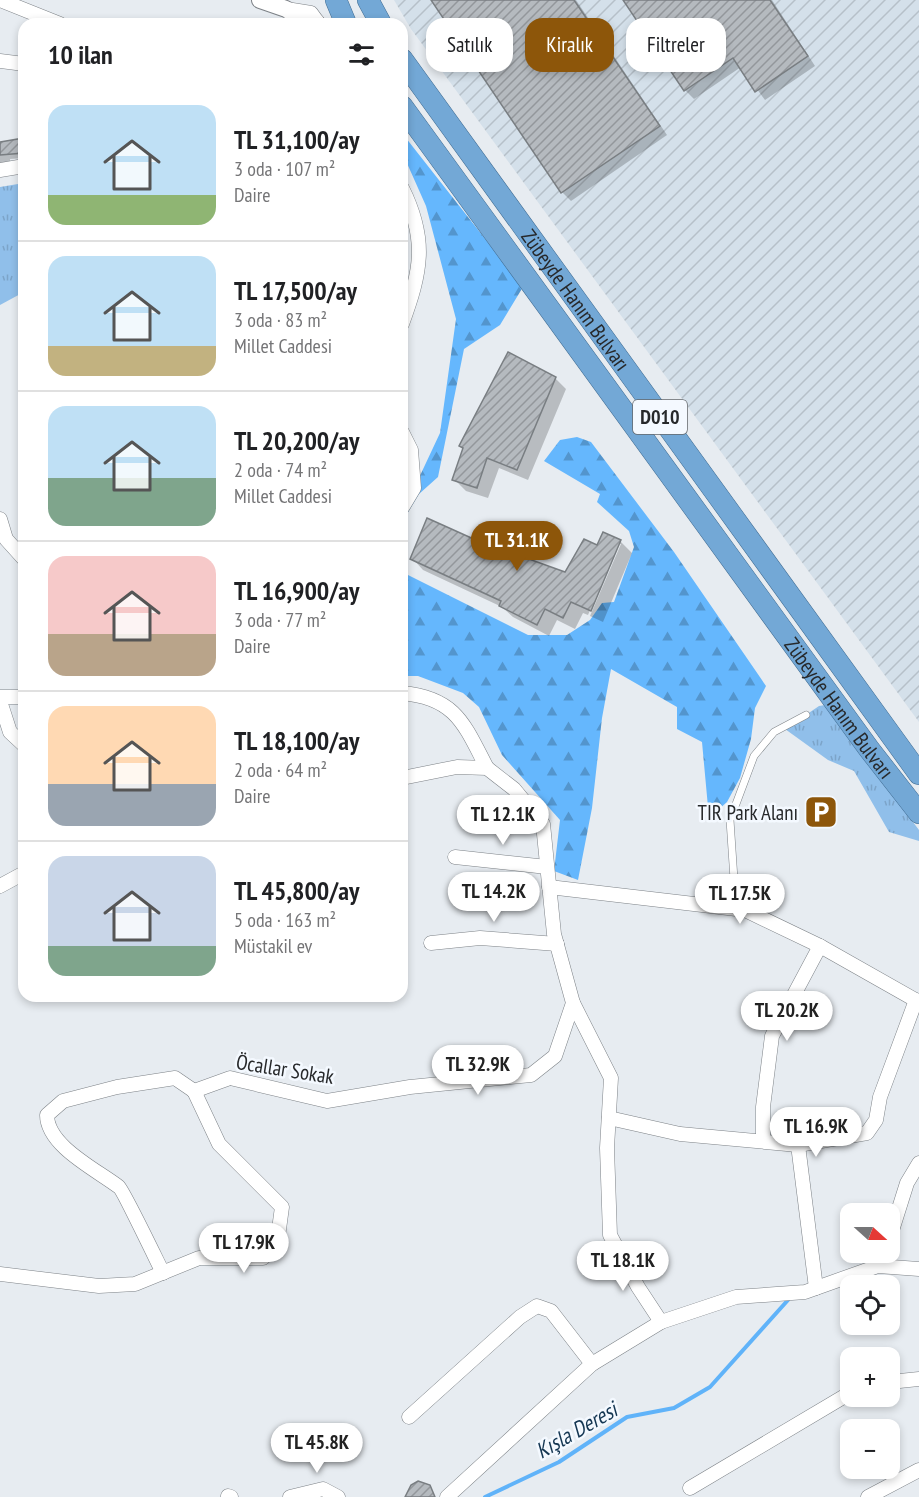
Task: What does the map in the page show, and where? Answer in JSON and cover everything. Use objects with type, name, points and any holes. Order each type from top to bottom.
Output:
[{"type":"highway","points":[[368,0],[378,18]]},
{"type":"highway","points":[[340,1],[344,18]]},
{"type":"highway","name":"Zübeyde Hanım Bulvarı","points":[[408,67],[919,774]]},
{"type":"highway","name":"Zübeyde Hanım Bulvarı","points":[[408,114],[869,749],[919,813]]},
{"type":"street","points":[[0,0],[45,18]]},
{"type":"street","points":[[260,0],[286,9],[294,18]]},
{"type":"street","points":[[319,18],[340,1]]},
{"type":"street","points":[[0,61],[18,63]]},
{"type":"street","points":[[0,170],[18,167]]},
{"type":"street","points":[[408,200],[415,215],[420,260],[408,306]]},
{"type":"street","points":[[408,444],[411,450],[414,488],[408,498]]},
{"type":"street","points":[[0,519],[6,539],[18,552]]},
{"type":"street","points":[[408,694],[424,695],[453,710],[461,719],[487,768],[514,789],[543,824],[557,944],[573,1003],[611,1078],[607,1148],[610,1235],[638,1287],[661,1322]]},
{"type":"street","points":[[18,698],[0,699],[10,732],[18,739]]},
{"type":"street","points":[[408,777],[457,767],[487,768]]},
{"type":"street","points":[[455,857],[547,867]]},
{"type":"street","points":[[0,886],[18,876]]},
{"type":"street","points":[[549,888],[745,910],[820,946],[917,1001],[880,1097],[876,1120],[867,1133],[798,1145],[680,1134],[609,1118]]},
{"type":"street","points":[[431,943],[480,938],[557,944]]},
{"type":"street","points":[[763,1141],[763,1107],[772,1036],[820,946]]},
{"type":"street","name":"Öcallar Sokak","points":[[194,1091],[230,1078],[327,1101],[410,1087],[531,1075],[555,1056],[573,1003]]},
{"type":"street","points":[[0,1274],[99,1286],[135,1284],[163,1273],[199,1258],[263,1258],[277,1244],[282,1207],[219,1144],[194,1091],[175,1078],[117,1087],[63,1101],[47,1115],[47,1125],[58,1143],[122,1188],[163,1273]]},
{"type":"street","points":[[798,1145],[816,1288]]},
{"type":"street","points":[[900,1205],[907,1183],[919,1163]]},
{"type":"street","points":[[447,1497],[592,1365],[661,1322],[736,1297],[805,1292],[878,1266],[919,1269]]},
{"type":"street","points":[[409,1417],[520,1317],[537,1306],[551,1311],[592,1365]]},
{"type":"street","points":[[900,1381],[919,1379]]},
{"type":"street","points":[[690,1488],[840,1399]]},
{"type":"street","points":[[868,1497],[919,1470]]},
{"type":"street","points":[[290,1497],[323,1489],[339,1497]]},
{"type":"lane","points":[[736,909],[730,820],[754,756],[774,732],[806,715]]},
{"type":"shaded area","points":[[394,0],[919,0],[919,722],[443,72],[513,72],[513,18],[426,18],[426,49],[408,24],[408,18],[405,18]]},
{"type":"green space","points":[[408,141],[523,287],[500,325],[464,349],[438,477],[419,494],[408,512],[408,501],[440,433],[456,319],[426,206],[408,166]]},
{"type":"green space","points":[[18,184],[18,295],[0,305],[0,187]]},
{"type":"green space","points":[[577,437],[591,442],[674,552],[766,686],[755,708],[751,739],[740,778],[727,802],[709,818],[702,742],[677,729],[677,707],[611,669],[602,718],[592,808],[578,880],[554,871],[560,820],[502,755],[479,707],[463,693],[418,676],[408,676],[408,575],[528,635],[567,635],[590,620],[602,603],[614,602],[634,547],[629,531],[597,502],[600,494],[544,461],[560,440]]},
{"type":"green space","points":[[825,705],[919,830],[919,841],[889,832],[854,771],[828,760],[785,729],[819,706]]},
{"type":"building","points":[[431,0],[574,0],[586,18],[525,18],[525,72],[614,72],[614,59],[660,126],[561,193],[479,72],[513,72],[513,18],[443,18]]},
{"type":"building","points":[[623,0],[770,0],[808,56],[755,92],[733,58],[726,63],[726,18],[635,18]]},
{"type":"building","points":[[671,72],[712,72],[684,91]]},
{"type":"building","points":[[18,139],[18,154],[0,155],[0,142]]},
{"type":"building","points":[[508,352],[556,377],[517,470],[487,458],[477,488],[452,480],[463,448],[459,446]]},
{"type":"building","points":[[427,518],[518,559],[518,555],[565,572],[584,539],[597,545],[603,532],[621,540],[591,611],[571,602],[563,618],[545,609],[537,625],[499,606],[501,601],[410,559]]},
{"type":"building","points":[[418,1481],[430,1485],[435,1497],[405,1497],[411,1485]]},
{"type":"waterway","name":"Kışla Deresi","points":[[485,1497],[559,1462],[627,1417],[674,1408],[710,1387],[788,1300]]},
{"type":"place","name":"TIR Park Alanı","points":[[821,812]]}]
